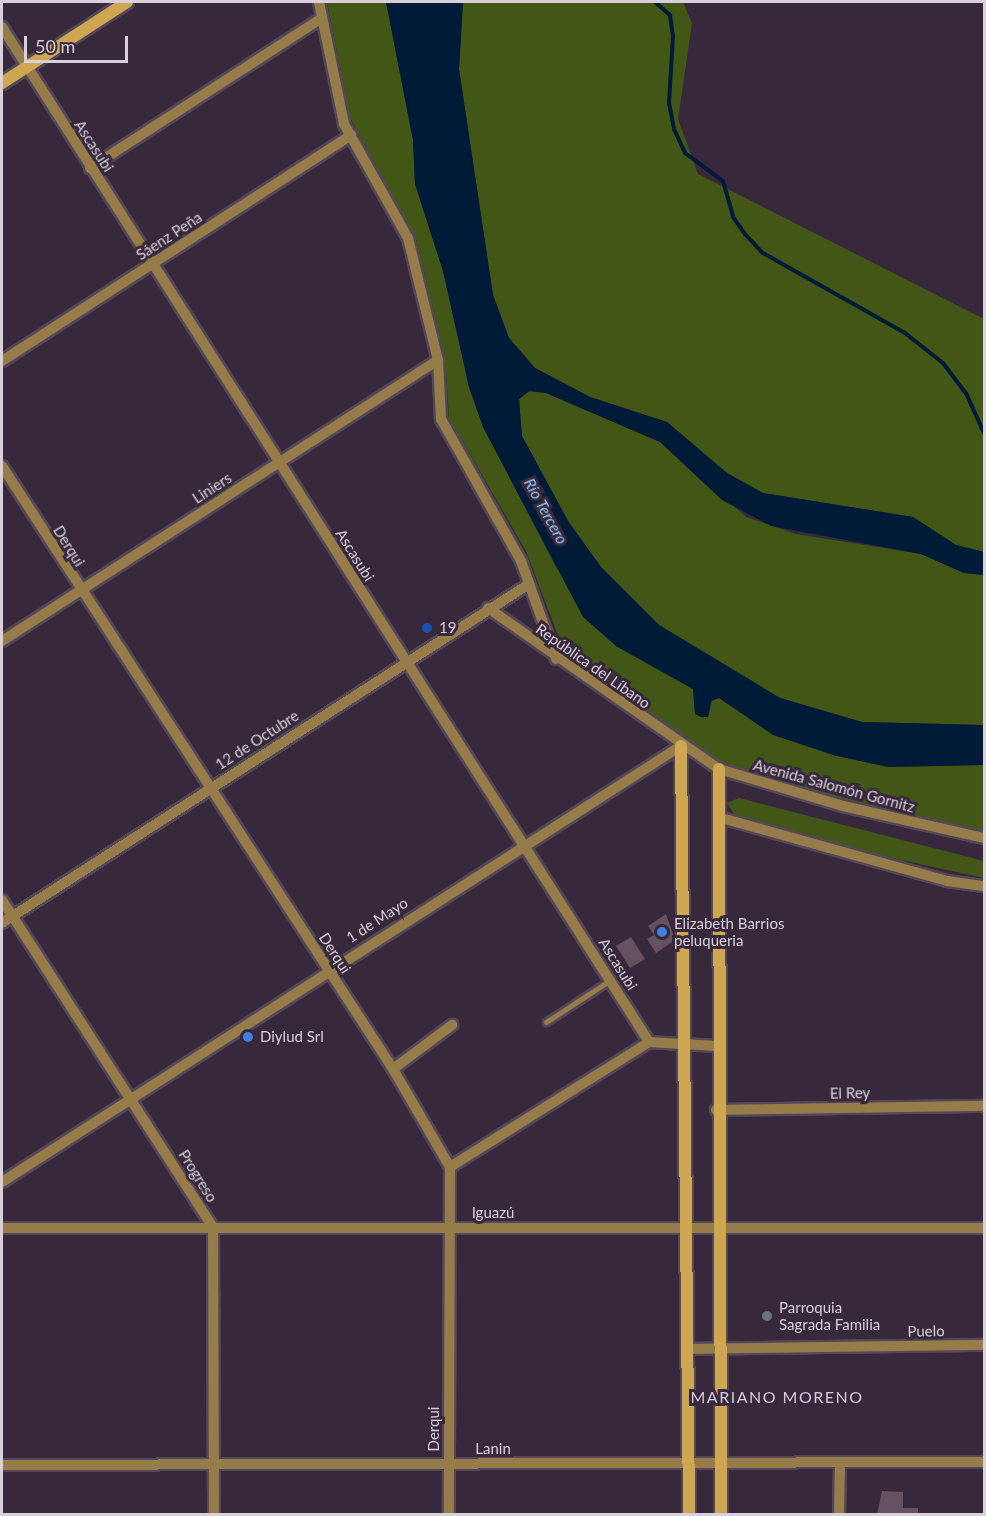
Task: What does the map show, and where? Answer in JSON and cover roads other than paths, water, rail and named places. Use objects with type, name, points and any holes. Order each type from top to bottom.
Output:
[{"type":"main road","points":[[2,83],[127,2]]},
{"type":"main road","points":[[681,746],[689,1515]]},
{"type":"main road","points":[[719,769],[716,1046],[721,1515]]},
{"type":"street","points":[[319,2],[341,113],[408,238],[438,360],[441,419],[508,534],[556,659]]},
{"type":"street","points":[[90,168],[322,18]]},
{"type":"street","name":"Ascasubi","points":[[2,27],[26,68],[405,662],[524,843],[649,1042]]},
{"type":"street","name":"Sáenz Peña","points":[[2,361],[351,135]]},
{"type":"street","name":"Liniers","points":[[2,641],[438,360]]},
{"type":"street","name":"Derqui","points":[[2,466],[80,591],[393,1069],[450,1167],[448,1228],[449,1515]]},
{"type":"street","name":"12 de Octubre","points":[[2,923],[488,608],[529,584]]},
{"type":"street","name":"República del Líbano","points":[[488,608],[556,659],[681,746]]},
{"type":"street","name":"Avenida Salomón Gornitz","points":[[681,746],[719,769],[843,806],[984,838]]},
{"type":"street","name":"1 de Mayo","points":[[2,1182],[524,843],[681,746]]},
{"type":"street","points":[[718,817],[946,881],[984,886]]},
{"type":"street","name":"Progreso","points":[[2,900],[213,1228]]},
{"type":"street","points":[[393,1069],[452,1025]]},
{"type":"street","points":[[450,1167],[649,1042],[685,1046],[716,1046]]},
{"type":"street","name":"El Rey","points":[[717,1110],[984,1106]]},
{"type":"street","name":"Iguazú","points":[[2,1228],[984,1228]]},
{"type":"street","points":[[213,1228],[214,1515]]},
{"type":"street","name":"Puelo","points":[[688,1349],[984,1345]]},
{"type":"street","name":"Lanin","points":[[2,1465],[984,1462]]},
{"type":"street","points":[[839,1515],[840,1463]]},
{"type":"lane","points":[[546,1022],[610,980]]},
{"type":"water","name":"Río Tercero","points":[[386,2],[463,2],[459,69],[493,295],[509,338],[535,368],[590,397],[667,422],[727,473],[763,493],[913,517],[956,545],[984,552],[984,575],[964,573],[921,554],[771,526],[722,500],[660,442],[546,393],[529,391],[519,399],[522,436],[568,521],[601,567],[659,625],[780,698],[862,722],[984,725],[984,765],[888,767],[833,755],[773,735],[719,698],[711,701],[708,717],[701,717],[695,714],[693,689],[616,646],[583,617],[483,427],[469,387],[443,271],[415,184],[413,140]]},
{"type":"waterway","points":[[655,2],[670,15],[673,36],[669,103],[674,129],[685,153],[723,181],[733,217],[745,234],[763,253],[905,333],[943,363],[966,393],[984,433]]},
{"type":"place","name":"19","points":[[427,628]]},
{"type":"place","name":"Elizabeth Barrios peluqueria","points":[[662,932]]},
{"type":"place","name":"Diylud Srl","points":[[248,1037]]},
{"type":"place","name":"Parroquia Sagrada Familia","points":[[767,1316]]},
{"type":"district","name":"MARIANO MORENO","points":[[777,1397]]}]
